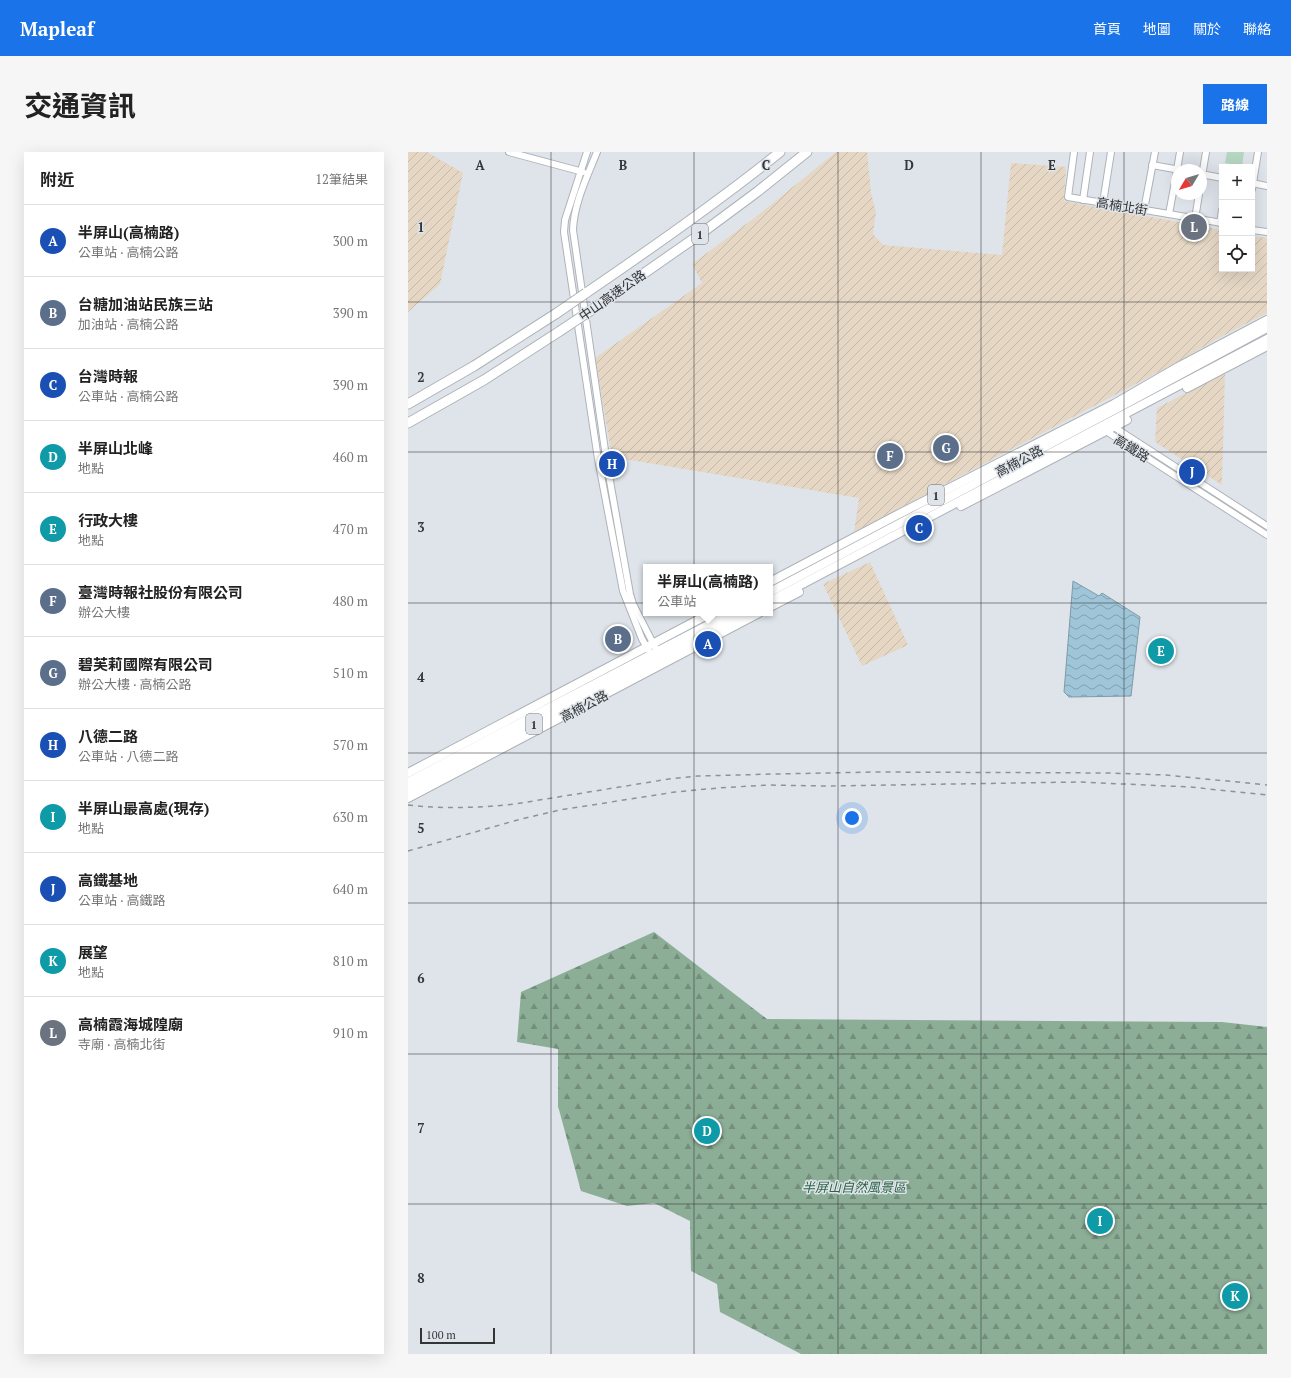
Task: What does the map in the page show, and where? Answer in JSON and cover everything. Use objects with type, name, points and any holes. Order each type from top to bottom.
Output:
[{"type":"highway","name":"中山高速公路","points":[[408,404],[474,366],[557,313],[699,214],[780,152]]},
{"type":"highway","name":"中山高速公路","points":[[408,423],[484,380],[590,311],[699,235],[757,192],[807,152]]},
{"type":"main road","name":"高楠公路","points":[[773,605],[1108,420],[1180,370],[1267,320]]},
{"type":"main road","name":"高楠公路","points":[[1180,370],[1267,328]]},
{"type":"main road","name":"高楠公路","points":[[1187,384],[1267,339]]},
{"type":"main road","name":"高楠公路","points":[[773,580],[897,515],[1187,384],[1267,346]]},
{"type":"main road","points":[[1180,370],[1187,384]]},
{"type":"main road","name":"高楠公路","points":[[773,590],[1108,420]]},
{"type":"main road","name":"高楠公路","points":[[773,599],[1108,420]]},
{"type":"main road","name":"高楠公路","points":[[408,773],[705,616]]},
{"type":"main road","name":"高楠公路","points":[[408,798],[657,659],[726,616]]},
{"type":"main road","name":"高楠公路","points":[[408,790],[740,616]]},
{"type":"main road","name":"高楠公路","points":[[408,782],[531,717],[752,616]]},
{"type":"street","points":[[509,152],[588,173]]},
{"type":"street","points":[[587,152],[565,220],[564,232],[598,459],[623,591],[649,646],[657,659]]},
{"type":"street","points":[[597,152],[577,201],[573,220],[573,230],[607,464],[630,594],[649,646]]},
{"type":"street","name":"高楠北街","points":[[1074,152],[1068,197],[1219,223]]},
{"type":"street","points":[[1083,200],[1090,152]]},
{"type":"street","points":[[1103,203],[1110,152]]},
{"type":"street","points":[[1144,210],[1155,152]]},
{"type":"street","points":[[1179,164],[1180,152]]},
{"type":"street","points":[[1204,164],[1206,152]]},
{"type":"street","points":[[1255,168],[1258,152]]},
{"type":"street","points":[[1152,165],[1171,169]]},
{"type":"street","points":[[1207,175],[1219,177]]},
{"type":"street","points":[[1255,185],[1267,186]]},
{"type":"street","points":[[1169,214],[1172,200]]},
{"type":"street","points":[[1195,218],[1198,200]]},
{"type":"street","points":[[1255,230],[1267,232]]},
{"type":"street","name":"高鐵路","points":[[1108,420],[1117,429],[1267,526]]},
{"type":"street","name":"高鐵路","points":[[1108,420],[1109,433],[1167,469],[1267,535]]},
{"type":"street","points":[[1167,469],[1173,464]]},
{"type":"shaded area","points":[[408,152],[427,152],[463,173],[440,284],[408,312]]},
{"type":"shaded area","points":[[836,152],[867,152],[871,193],[876,212],[873,234],[883,245],[1002,255],[1011,163],[1066,167],[1064,201],[1219,229],[1219,272],[1255,272],[1255,236],[1267,238],[1267,313],[1217,339],[1172,365],[854,532],[859,498],[612,457],[595,358],[702,283],[692,264],[757,216]]},
{"type":"shaded area","points":[[1225,373],[1222,485],[1155,442],[1157,408]]},
{"type":"shaded area","points":[[870,562],[908,645],[862,666],[823,584]]},
{"type":"green space","points":[[1227,152],[1244,152],[1242,164],[1225,163]]},
{"type":"green space","name":"半屏山自然風景區","points":[[654,932],[767,1019],[1222,1022],[1267,1027],[1267,1354],[801,1354],[720,1312],[717,1284],[691,1271],[690,1221],[654,1203],[627,1206],[581,1191],[558,1106],[558,1049],[517,1042],[521,992]]},
{"type":"water","points":[[1073,581],[1099,596],[1102,593],[1140,617],[1131,696],[1069,697],[1064,692]]},
{"type":"railway","points":[[408,805],[475,807],[515,804],[669,779],[697,776],[775,774],[875,772],[1110,773],[1166,775],[1267,785]]},
{"type":"railway","points":[[408,851],[521,819],[560,810],[675,792],[718,788],[768,785],[828,786],[1079,782],[1190,787],[1267,795]]},
{"type":"place","name":"高楠霞海城隍廟","points":[[1194,227]]},
{"type":"place","name":"碧芙莉國際有限公司","points":[[946,448]]},
{"type":"place","name":"臺灣時報社股份有限公司","points":[[890,456]]},
{"type":"place","name":"八德二路","points":[[612,464]]},
{"type":"place","name":"高鐵基地","points":[[1192,472]]},
{"type":"place","name":"台灣時報","points":[[919,528]]},
{"type":"place","name":"台糖加油站民族三站","points":[[618,639]]},
{"type":"place","name":"半屏山(高楠路)","points":[[708,644]]},
{"type":"place","name":"行政大樓","points":[[1161,651]]},
{"type":"place","name":"半屏山北峰","points":[[707,1131]]},
{"type":"place","name":"半屏山最高處(現存)","points":[[1100,1221]]},
{"type":"place","name":"展望","points":[[1235,1296]]}]
